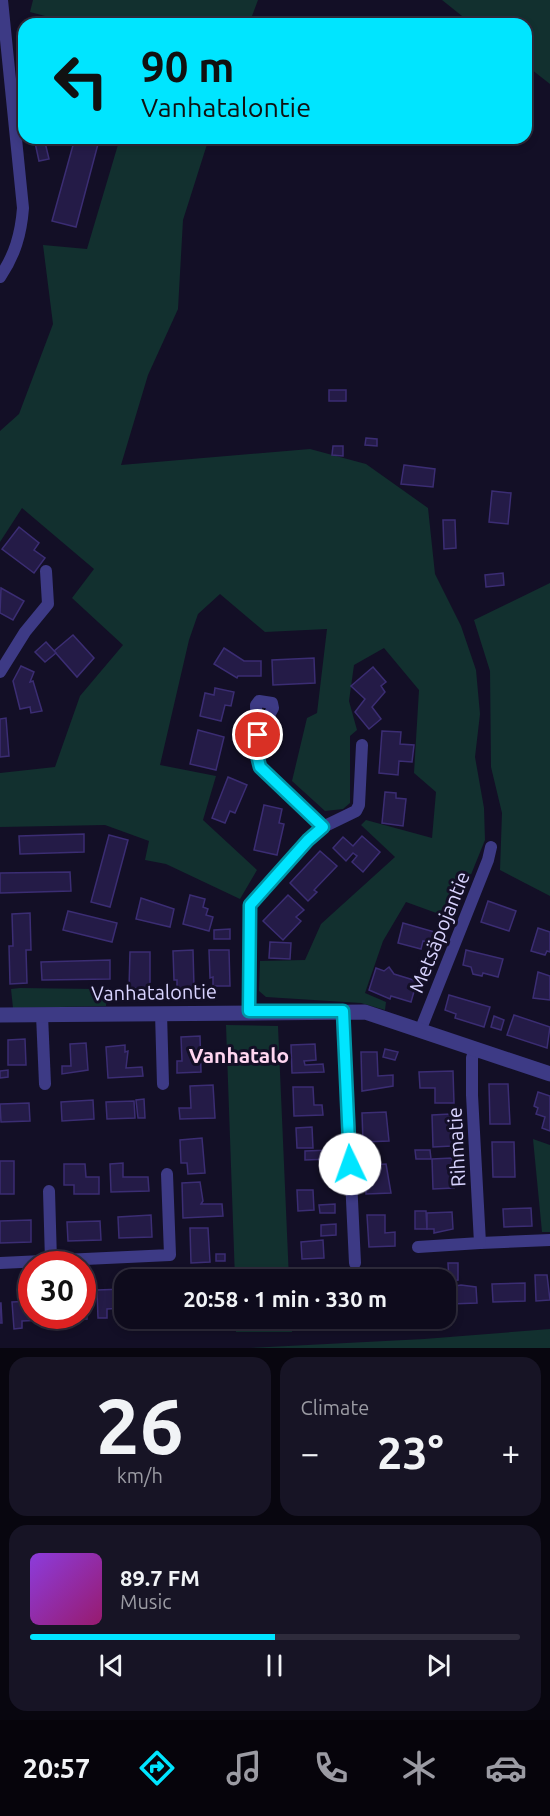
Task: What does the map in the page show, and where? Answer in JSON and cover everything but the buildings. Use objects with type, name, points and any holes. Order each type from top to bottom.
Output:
[{"type":"street","points":[[0,277],[14,255],[21,231],[23,208],[2,0]]},
{"type":"street","points":[[0,672],[25,632],[48,604],[46,571]]},
{"type":"street","points":[[258,735],[255,747],[260,767],[323,827]]},
{"type":"street","points":[[249,1011],[250,905],[308,840],[323,827],[356,811],[359,805],[362,745]]},
{"type":"street","name":"Metsäpojantie","points":[[420,1031],[488,860],[491,847]]},
{"type":"street","name":"Vanhatalontie","points":[[0,1015],[249,1011],[365,1012],[550,1074]]},
{"type":"street","points":[[343,1011],[355,1263]]},
{"type":"street","points":[[160,1013],[163,1084]]},
{"type":"street","points":[[42,1015],[45,1084]]},
{"type":"street","name":"Rihmatie","points":[[475,1049],[472,1058],[472,1095],[480,1243]]},
{"type":"street","points":[[96,1259],[170,1255],[166,1174]]},
{"type":"street","points":[[49,1191],[51,1251]]},
{"type":"street","points":[[418,1247],[550,1240]]},
{"type":"street","points":[[0,1263],[18,1262]]},
{"type":"green space","points":[[33,0],[258,0],[251,18],[52,18],[30,12]]},
{"type":"green space","points":[[442,0],[550,0],[550,84],[532,70],[532,18],[464,18]]},
{"type":"green space","points":[[118,144],[207,144],[183,220],[178,309],[148,375],[121,465],[310,449],[366,464],[428,508],[435,574],[461,626],[476,670],[480,714],[475,757],[484,808],[485,840],[453,919],[406,902],[383,941],[365,993],[386,1002],[385,1010],[361,1003],[266,997],[259,991],[260,961],[305,960],[321,924],[395,857],[361,825],[366,820],[432,838],[436,792],[414,773],[419,690],[384,648],[354,665],[349,701],[357,730],[350,736],[350,803],[343,809],[325,811],[292,781],[307,718],[317,713],[327,629],[265,632],[220,594],[198,614],[189,640],[160,765],[216,776],[203,820],[257,870],[240,899],[166,864],[145,860],[149,841],[105,825],[0,827],[0,773],[55,767],[80,696],[123,645],[72,598],[94,569],[22,508],[0,542],[0,431],[19,414],[53,324],[43,245],[87,249]]},
{"type":"green space","points":[[550,583],[550,896],[500,870],[502,813],[491,767],[490,671],[474,620]]},
{"type":"green space","points":[[11,989],[95,989],[107,992],[106,1006],[13,1008]]},
{"type":"green space","points":[[226,1025],[278,1026],[289,1269],[235,1269]]},
{"type":"green space","points":[[533,1139],[550,1145],[550,1232],[542,1232]]},
{"type":"green space","points":[[236,1329],[292,1329],[292,1332],[236,1332]]},
{"type":"green space","points":[[550,1329],[550,1348],[249,1348],[424,1339]]},
{"type":"district","name":"Vanhatalo","points":[[239,1055]]},
{"type":"route","points":[[258,735],[255,747],[256,759],[260,767],[323,827],[308,840],[250,905],[249,1011],[343,1011],[350,1164]]}]
